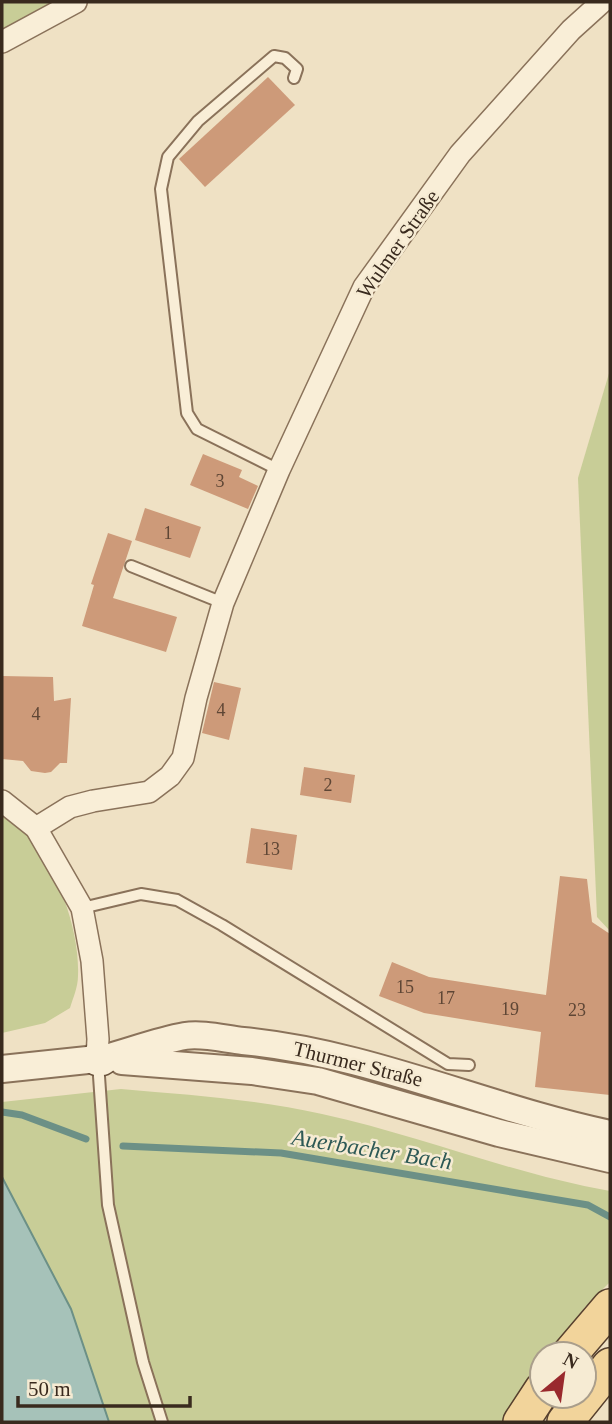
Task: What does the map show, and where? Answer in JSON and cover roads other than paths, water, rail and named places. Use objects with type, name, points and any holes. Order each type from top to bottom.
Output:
[{"type":"main road","points":[[582,1340],[610,1307]]},
{"type":"main road","points":[[565,1422],[610,1366]]},
{"type":"street","points":[[2,42],[76,2]]},
{"type":"street","name":"Wulmer Straße","points":[[36,828],[70,807],[149,792],[170,776],[183,758],[196,698],[223,603],[279,470],[364,287],[460,154],[571,30],[602,2]]},
{"type":"street","points":[[2,801],[36,828],[82,908],[92,961],[100,1059]]},
{"type":"street","name":"Thurmer Straße","points":[[2,1069],[100,1059],[252,1071],[318,1082],[499,1133],[610,1149]]},
{"type":"lane","points":[[279,470],[197,429],[187,413],[161,188],[168,157],[198,121],[274,56],[285,58],[297,69],[294,78]]},
{"type":"lane","points":[[131,566],[223,603]]},
{"type":"lane","name":"Thurmer Straße","points":[[82,908],[141,894],[177,900],[448,1064],[469,1065]]},
{"type":"lane","points":[[100,1059],[108,1205],[143,1362],[162,1422]]},
{"type":"water","points":[[2,1177],[71,1309],[109,1422],[2,1422]]},
{"type":"waterway","name":"Auerbacher Bach","points":[[2,1112],[22,1115],[86,1139]]},
{"type":"waterway","name":"Auerbacher Bach","points":[[123,1146],[281,1153],[588,1205],[610,1217]]}]
